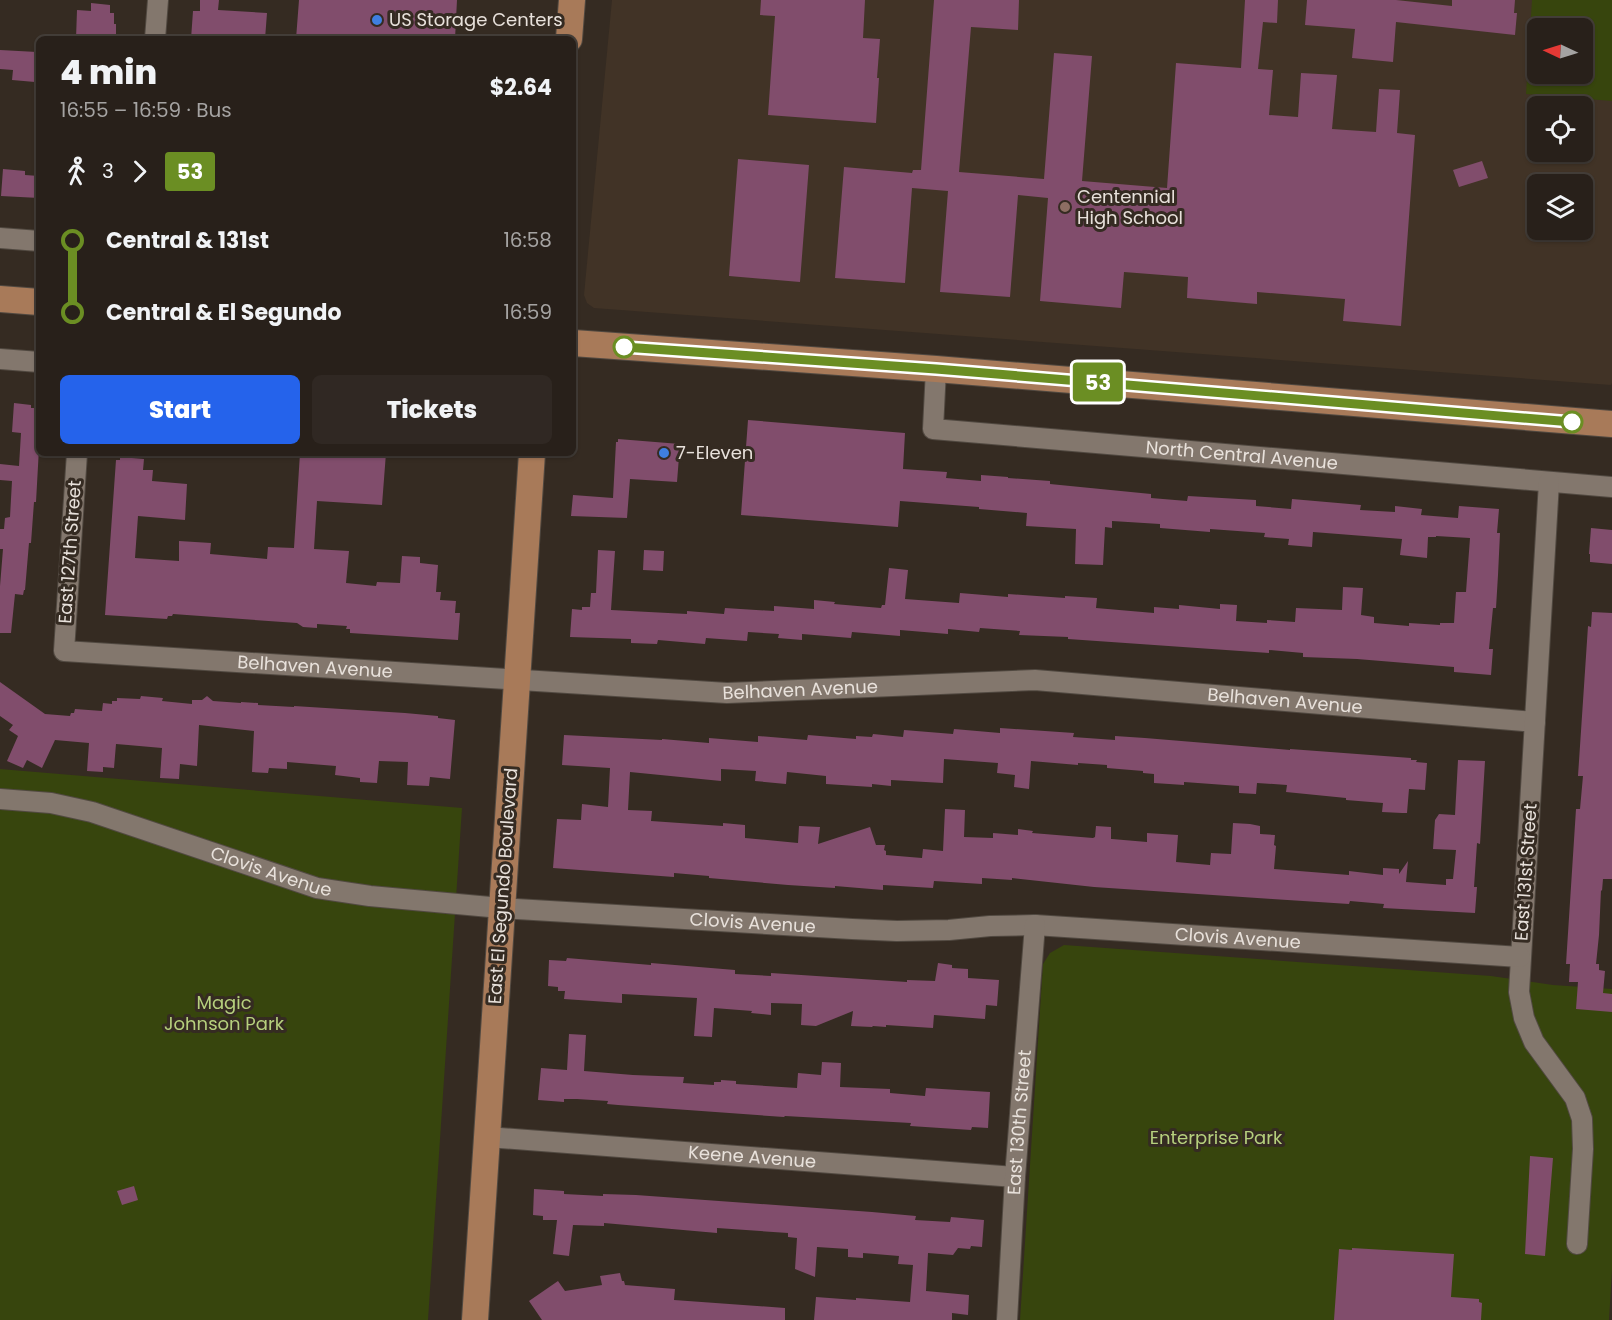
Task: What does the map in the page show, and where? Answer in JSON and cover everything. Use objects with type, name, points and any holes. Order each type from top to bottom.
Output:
[{"type":"main road","points":[[569,36],[572,0]]},
{"type":"main road","points":[[0,299],[36,302]]},
{"type":"main road","points":[[576,343],[936,369],[1612,424]]},
{"type":"main road","name":"East El Segundo Boulevard","points":[[475,1320],[532,456]]},
{"type":"street","points":[[155,36],[158,0]]},
{"type":"street","points":[[0,238],[36,242]]},
{"type":"street","points":[[0,359],[36,362]]},
{"type":"street","name":"North Central Avenue","points":[[936,369],[933,429],[1612,487]]},
{"type":"street","name":"East 127th Street","points":[[64,651],[77,456]]},
{"type":"street","name":"East 131st Street","points":[[1549,482],[1519,992],[1524,1018],[1534,1042],[1575,1098],[1582,1119],[1583,1149],[1577,1244]]},
{"type":"street","name":"Belhaven Avenue","points":[[64,651],[727,693],[1035,680],[1535,722]]},
{"type":"street","name":"Clovis Avenue","points":[[0,799],[51,803],[92,812],[317,888],[370,896],[501,908],[897,931],[1035,925],[1520,957]]},
{"type":"street","name":"East 130th Street","points":[[1006,1320],[1035,925]]},
{"type":"street","name":"Keene Avenue","points":[[488,1137],[1015,1177]]},
{"type":"shaded area","name":"Centennial High School","points":[[612,0],[1612,0],[1611,385],[594,308],[587,303],[584,295]]},
{"type":"green space","points":[[1532,0],[1612,0],[1612,101],[1593,99],[1593,96],[1526,94],[1527,78],[1527,84],[1593,84],[1593,18],[1531,18]]},
{"type":"green space","name":"Magic Johnson Park","points":[[0,769],[462,808],[428,1320],[0,1320]]},
{"type":"green space","name":"Enterprise Park","points":[[1064,945],[1491,976],[1553,985],[1612,989],[1612,1270],[1609,1320],[1020,1320],[1043,964],[1050,953]]},
{"type":"building","points":[[200,0],[219,0],[218,10],[267,13],[265,36],[191,36],[193,11],[200,11]]},
{"type":"building","name":"US Storage Centers","points":[[299,0],[457,0],[455,36],[296,36]]},
{"type":"building","points":[[761,0],[865,0],[863,38],[880,39],[876,123],[768,115],[775,16],[760,15]]},
{"type":"building","points":[[934,0],[1019,0],[1018,30],[971,27],[959,172],[1044,179],[1054,53],[1092,56],[1082,181],[1167,188],[1176,63],[1241,68],[1245,0],[1278,0],[1277,23],[1263,22],[1258,69],[1273,70],[1269,115],[1298,117],[1301,73],[1337,75],[1332,129],[1376,132],[1379,89],[1400,90],[1397,133],[1415,135],[1401,326],[1343,321],[1345,299],[1257,292],[1257,304],[1187,298],[1188,277],[1124,272],[1121,308],[1040,301],[1048,198],[1018,195],[1010,297],[940,292],[948,191],[912,188],[905,283],[835,278],[844,167],[912,173],[913,170],[921,170]]},
{"type":"building","points":[[1307,0],[1396,0],[1452,6],[1452,0],[1515,0],[1514,13],[1517,13],[1515,35],[1396,22],[1393,62],[1352,58],[1355,29],[1305,25]]},
{"type":"building","points":[[91,3],[110,5],[110,13],[114,13],[116,36],[76,36],[77,10],[91,11]]},
{"type":"building","points":[[0,50],[36,52],[35,82],[12,80],[13,70],[0,69]]},
{"type":"building","points":[[738,159],[809,165],[800,282],[729,276]]},
{"type":"building","points":[[1482,161],[1488,178],[1459,187],[1453,170]]},
{"type":"building","points":[[3,169],[25,171],[25,175],[36,176],[36,198],[1,196]]},
{"type":"building","points":[[14,403],[31,405],[31,408],[36,408],[36,456],[39,456],[36,502],[34,502],[25,590],[23,595],[15,594],[11,633],[0,633],[3,549],[0,549],[0,529],[4,529],[5,518],[10,517],[12,481],[0,480],[0,464],[19,466],[21,433],[12,432]]},
{"type":"building","points":[[748,420],[905,433],[903,469],[947,472],[946,478],[981,481],[981,475],[1008,477],[1050,481],[1050,484],[1151,494],[1151,498],[1187,501],[1188,496],[1256,500],[1256,506],[1291,509],[1292,499],[1361,505],[1360,510],[1395,512],[1395,506],[1422,509],[1421,515],[1458,518],[1459,506],[1499,509],[1496,608],[1493,608],[1489,649],[1493,649],[1491,675],[1454,672],[1454,667],[1303,657],[1303,653],[1269,650],[1269,653],[1068,639],[1068,637],[1019,635],[1020,631],[980,628],[979,632],[948,629],[948,634],[900,630],[900,636],[852,632],[851,638],[802,634],[802,640],[778,638],[779,634],[748,632],[747,641],[706,638],[705,644],[658,640],[657,644],[631,643],[631,639],[570,637],[572,609],[582,610],[582,607],[590,607],[591,593],[596,593],[598,550],[615,551],[611,610],[687,614],[687,611],[724,614],[725,608],[774,611],[774,606],[814,609],[814,600],[881,608],[885,605],[889,568],[908,570],[905,599],[959,603],[960,593],[1008,597],[1008,594],[1065,598],[1065,596],[1097,598],[1096,608],[1154,613],[1154,607],[1179,609],[1179,605],[1220,609],[1220,604],[1237,605],[1236,621],[1267,623],[1267,620],[1295,622],[1296,608],[1342,610],[1343,587],[1363,588],[1361,615],[1374,617],[1374,623],[1409,626],[1409,623],[1440,625],[1440,623],[1454,623],[1456,592],[1466,592],[1470,538],[1428,537],[1427,558],[1400,555],[1402,539],[1313,532],[1312,547],[1288,545],[1289,539],[1264,537],[1265,533],[1210,529],[1210,532],[1160,528],[1160,524],[1112,521],[1112,528],[1105,527],[1103,565],[1075,564],[1076,529],[1026,526],[1027,513],[900,501],[898,527],[741,515]]},
{"type":"building","points":[[618,439],[680,444],[677,482],[630,479],[627,518],[571,516],[573,495],[613,498]]},
{"type":"building","points":[[300,456],[386,456],[382,505],[317,501],[314,549],[349,551],[346,583],[376,586],[377,582],[400,583],[402,556],[420,557],[420,563],[438,565],[436,592],[441,592],[440,600],[456,601],[455,613],[460,613],[458,640],[350,633],[350,629],[346,629],[347,626],[317,624],[317,628],[303,627],[297,623],[173,614],[167,619],[105,615],[116,460],[120,460],[120,457],[144,459],[143,470],[153,470],[152,481],[187,484],[185,520],[138,516],[135,558],[179,561],[179,541],[211,543],[210,554],[267,559],[268,547],[294,548]]},
{"type":"building","points":[[1591,528],[1612,530],[1612,564],[1590,562]]},
{"type":"building","points":[[644,550],[664,551],[663,571],[643,570]]},
{"type":"building","points":[[1592,612],[1612,613],[1612,879],[1603,879],[1596,964],[1599,964],[1599,970],[1605,971],[1603,993],[1612,994],[1612,1012],[1576,1009],[1578,982],[1569,982],[1570,964],[1566,964],[1576,809],[1580,809],[1583,776],[1578,776],[1588,626],[1591,627]]},
{"type":"building","points":[[0,682],[45,714],[70,716],[75,709],[102,711],[103,703],[112,704],[112,701],[117,701],[117,698],[140,699],[141,696],[192,704],[192,700],[202,700],[207,696],[213,701],[258,703],[258,705],[438,716],[438,718],[455,720],[450,779],[430,777],[429,786],[407,785],[408,762],[379,761],[377,783],[360,782],[360,778],[335,775],[336,766],[287,762],[287,769],[269,768],[268,773],[252,772],[254,731],[199,725],[197,766],[180,764],[179,779],[160,778],[162,748],[116,744],[114,768],[103,767],[103,772],[87,771],[89,743],[55,740],[42,768],[27,760],[23,768],[7,761],[18,736],[9,730],[13,725],[0,716]]},
{"type":"building","points":[[1000,728],[1074,733],[1073,737],[1115,740],[1115,736],[1411,758],[1411,760],[1417,760],[1416,762],[1427,763],[1425,790],[1409,789],[1407,813],[1382,812],[1383,803],[1286,792],[1287,785],[1257,783],[1256,794],[1239,793],[1239,786],[1184,782],[1184,785],[1154,783],[1154,774],[1143,773],[1143,771],[1078,763],[1078,765],[1031,761],[1029,789],[1014,787],[1015,775],[997,773],[998,763],[944,759],[943,783],[891,780],[891,786],[872,784],[872,787],[826,784],[826,776],[787,772],[786,784],[755,781],[756,771],[721,769],[721,781],[630,772],[628,810],[652,811],[651,821],[723,826],[723,823],[745,825],[745,838],[798,843],[799,826],[820,827],[818,844],[870,827],[876,845],[885,845],[886,855],[922,858],[923,849],[943,851],[945,809],[965,810],[964,837],[993,838],[993,833],[1018,835],[1018,829],[1033,831],[1032,833],[1093,838],[1096,826],[1111,827],[1111,839],[1147,842],[1147,833],[1178,835],[1176,862],[1210,865],[1211,853],[1231,854],[1233,823],[1250,824],[1260,826],[1260,834],[1275,835],[1274,869],[1349,875],[1349,871],[1383,875],[1383,868],[1399,869],[1399,874],[1408,861],[1406,882],[1446,885],[1446,879],[1453,879],[1456,850],[1433,849],[1435,820],[1439,814],[1455,815],[1458,760],[1485,761],[1480,844],[1477,843],[1474,887],[1477,887],[1475,913],[1383,908],[1384,904],[1350,901],[1349,904],[1094,887],[1012,878],[1012,880],[982,878],[982,884],[934,881],[933,888],[883,885],[883,890],[788,885],[674,873],[674,877],[553,868],[557,819],[581,820],[582,804],[608,807],[610,768],[562,765],[564,735],[709,743],[709,738],[758,742],[758,736],[807,740],[808,735],[856,739],[856,736],[872,737],[873,734],[903,737],[904,730],[953,734],[954,729],[1000,733]]},
{"type":"building","points":[[567,958],[735,970],[735,974],[771,976],[771,973],[907,982],[907,980],[935,981],[938,963],[952,965],[952,968],[968,969],[968,978],[999,980],[997,1006],[986,1005],[985,1019],[934,1015],[933,1028],[886,1025],[886,1027],[851,1026],[853,1011],[816,1026],[801,1025],[802,1004],[771,1003],[771,1015],[714,1008],[712,1037],[694,1036],[697,998],[622,994],[622,1003],[564,999],[565,991],[558,991],[558,987],[548,986],[549,960],[566,961]]},
{"type":"building","points":[[569,1034],[586,1035],[584,1071],[684,1077],[683,1083],[714,1085],[714,1082],[721,1082],[721,1080],[736,1081],[736,1084],[797,1088],[798,1073],[821,1075],[822,1062],[841,1063],[840,1087],[890,1089],[890,1093],[925,1096],[926,1088],[990,1092],[988,1128],[972,1127],[971,1130],[910,1126],[911,1123],[784,1117],[618,1105],[607,1104],[608,1101],[577,1099],[564,1099],[564,1102],[538,1100],[541,1068],[567,1070]]},
{"type":"building","points":[[1530,1156],[1553,1158],[1545,1256],[1525,1254]]},
{"type":"building","points":[[134,1186],[138,1200],[122,1205],[117,1191]]},
{"type":"building","points":[[534,1189],[564,1191],[564,1194],[636,1195],[872,1212],[916,1216],[915,1220],[950,1222],[951,1217],[984,1220],[982,1247],[958,1248],[953,1255],[928,1253],[926,1291],[969,1295],[968,1315],[952,1313],[952,1320],[814,1320],[816,1297],[910,1302],[913,1265],[898,1264],[899,1256],[863,1253],[863,1258],[848,1257],[848,1249],[817,1247],[815,1277],[795,1269],[797,1238],[788,1237],[788,1233],[717,1228],[717,1233],[604,1223],[604,1226],[573,1225],[569,1256],[553,1254],[557,1220],[543,1220],[543,1216],[533,1215]]},
{"type":"building","points":[[1352,1248],[1454,1254],[1451,1297],[1479,1299],[1482,1303],[1481,1320],[1334,1320],[1339,1249],[1352,1250]]},
{"type":"building","points":[[620,1273],[625,1285],[675,1289],[674,1300],[785,1308],[785,1320],[542,1320],[529,1301],[558,1281],[565,1291],[602,1285],[600,1276]]},
{"type":"bus line","name":"53","points":[[624,347],[936,369],[1572,422]]},
{"type":"place","name":"US Storage Centers","points":[[377,20]]},
{"type":"place","name":"Centennial High School","points":[[1065,207]]},
{"type":"place","name":"7-Eleven","points":[[664,453]]}]
